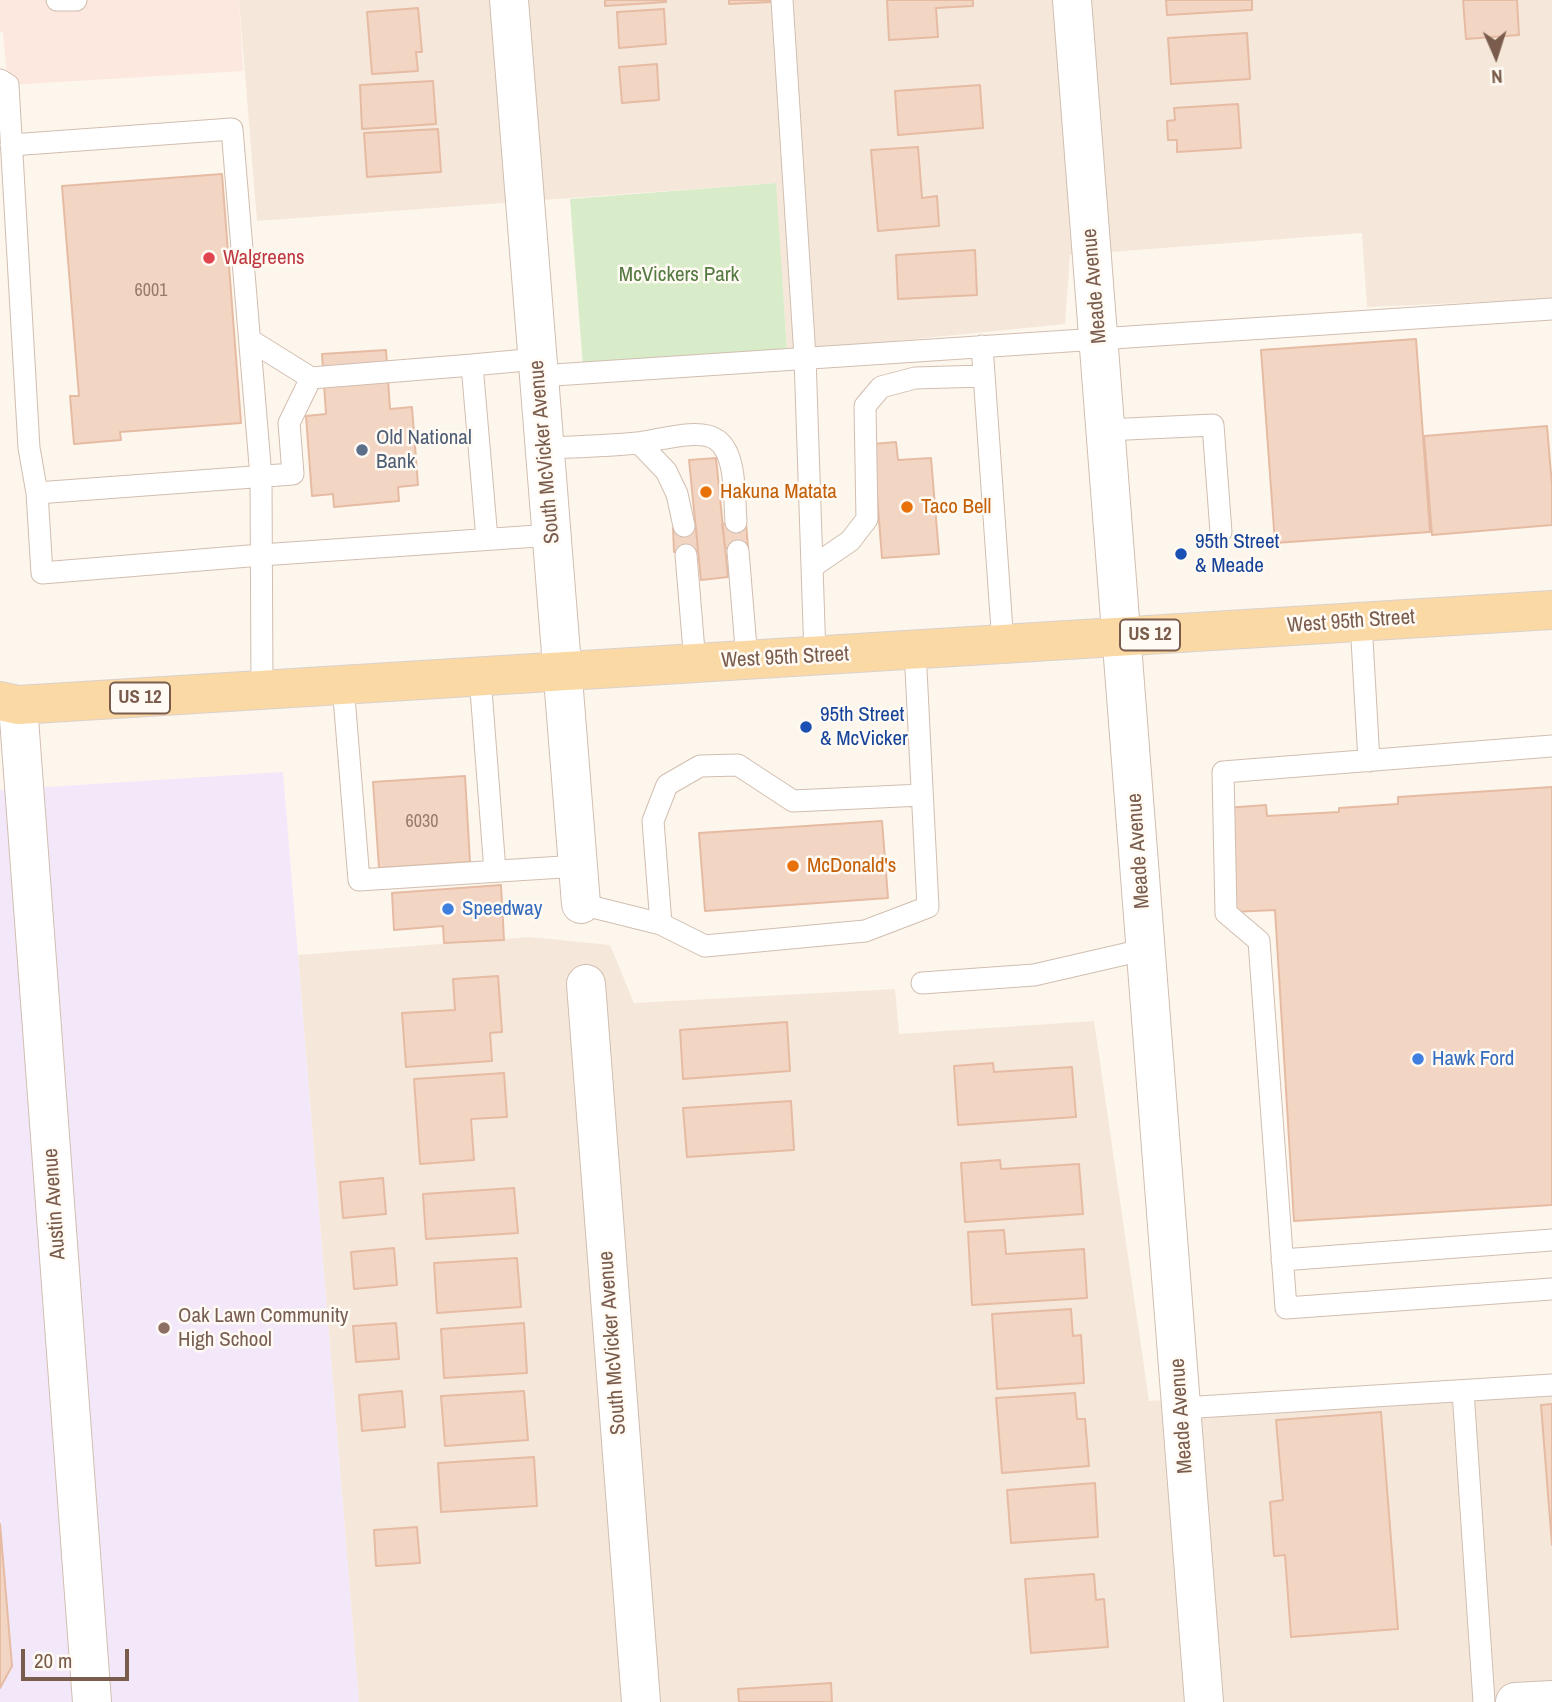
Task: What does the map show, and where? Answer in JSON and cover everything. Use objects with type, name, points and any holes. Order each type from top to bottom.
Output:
[{"type":"main road","name":"West 95th Street","points":[[6,707],[1552,610]]},
{"type":"street","name":"South McVicker Avenue","points":[[509,0],[581,904]]},
{"type":"street","name":"Meade Avenue","points":[[1072,0],[1204,1702]]},
{"type":"street","name":"Austin Avenue","points":[[6,707],[92,1702]]},
{"type":"street","name":"South McVicker Avenue","points":[[586,984],[641,1702]]},
{"type":"street","points":[[1515,1702],[1552,1700]]},
{"type":"lane","points":[[57,0],[76,0]]},
{"type":"lane","points":[[782,0],[806,357],[815,656]]},
{"type":"lane","points":[[0,80],[8,85],[29,448],[37,493],[42,573],[552,535]]},
{"type":"lane","points":[[11,145],[232,129],[261,477],[262,690]]},
{"type":"lane","points":[[250,340],[311,379],[472,365],[538,368],[806,357],[1552,309]]},
{"type":"lane","points":[[982,346],[1003,644]]},
{"type":"lane","points":[[472,365],[487,539]]},
{"type":"lane","points":[[812,568],[850,541],[867,519],[865,406],[881,387],[915,378],[985,376]]},
{"type":"lane","points":[[37,493],[293,474],[289,423],[311,379]]},
{"type":"lane","points":[[1106,430],[1213,425],[1221,532]]},
{"type":"lane","points":[[544,449],[639,443],[673,436],[705,436],[718,440],[732,462],[736,522]]},
{"type":"lane","points":[[639,443],[666,471],[677,494],[684,526]]},
{"type":"lane","points":[[738,551],[747,660]]},
{"type":"lane","points":[[686,555],[695,663]]},
{"type":"lane","points":[[1361,622],[1369,761]]},
{"type":"lane","points":[[581,904],[661,924],[705,946],[864,931],[928,907],[915,650]]},
{"type":"lane","points":[[480,677],[495,871]]},
{"type":"lane","points":[[342,685],[359,880],[578,866]]},
{"type":"lane","points":[[1552,746],[1223,772],[1226,913],[1259,941],[1286,1308],[1552,1289]]},
{"type":"lane","points":[[661,924],[653,821],[667,785],[700,766],[738,765],[793,801],[922,795]]},
{"type":"lane","points":[[922,982],[1034,975],[1147,949]]},
{"type":"lane","points":[[1282,1261],[1552,1240]]},
{"type":"lane","points":[[1182,1408],[1552,1385]]},
{"type":"lane","points":[[1463,1391],[1484,1702]]},
{"type":"shaded area","points":[[0,0],[239,0],[243,71],[8,85],[3,33],[0,31]]},
{"type":"shaded area","points":[[239,0],[1552,0],[1552,299],[1367,307],[1362,233],[1070,255],[1065,324],[787,352],[775,183],[257,221]]},
{"type":"shaded area","name":"Oak Lawn Community High School","points":[[283,772],[359,1702],[0,1702],[0,790]]},
{"type":"shaded area","points":[[530,937],[610,945],[634,1003],[895,989],[899,1034],[1094,1021],[1149,1401],[1552,1375],[1552,1702],[359,1702],[298,955]]},
{"type":"green space","name":"McVickers Park","points":[[776,183],[787,352],[583,367],[570,199]]},
{"type":"building","points":[[605,0],[666,0],[666,2],[605,6]]},
{"type":"building","points":[[729,0],[772,0],[772,2],[729,4]]},
{"type":"building","points":[[887,0],[973,0],[973,6],[936,8],[938,37],[889,40]]},
{"type":"building","points":[[1166,0],[1252,0],[1252,10],[1167,15]]},
{"type":"building","points":[[1463,0],[1517,0],[1519,35],[1466,39]]},
{"type":"building","points":[[418,8],[422,52],[416,52],[418,71],[372,74],[367,12]]},
{"type":"building","points":[[664,9],[666,44],[619,48],[617,12]]},
{"type":"building","points":[[1247,33],[1250,79],[1171,84],[1168,38]]},
{"type":"building","points":[[657,64],[659,100],[622,103],[619,67]]},
{"type":"building","points":[[433,81],[436,124],[362,129],[360,85]]},
{"type":"building","points":[[980,85],[983,128],[898,135],[895,91]]},
{"type":"building","points":[[1238,104],[1241,148],[1177,152],[1177,140],[1168,140],[1167,121],[1175,120],[1174,108]]},
{"type":"building","points":[[438,129],[441,172],[367,177],[364,133]]},
{"type":"building","points":[[918,147],[922,198],[937,196],[939,226],[878,231],[871,150]]},
{"type":"building","name":"Walgreens","points":[[222,174],[241,423],[120,432],[121,440],[74,444],[70,396],[79,396],[62,186]]},
{"type":"building","points":[[975,250],[977,295],[898,299],[896,255]]},
{"type":"building","points":[[1416,339],[1430,532],[1275,543],[1261,350]]},
{"type":"building","name":"Old National Bank","points":[[386,350],[390,409],[412,407],[418,485],[398,487],[399,501],[334,507],[333,494],[312,496],[306,416],[326,414],[322,354]]},
{"type":"building","points":[[1547,426],[1552,525],[1432,535],[1424,436]]},
{"type":"building","name":"Taco Bell","points":[[896,442],[898,460],[931,458],[939,554],[882,558],[873,444]]},
{"type":"building","name":"Hakuna Matata","points":[[716,458],[728,577],[701,580],[689,460]]},
{"type":"building","points":[[746,523],[748,547],[725,548],[722,524]]},
{"type":"building","points":[[696,527],[698,550],[674,552],[673,528]]},
{"type":"building","name":"Speedway","points":[[465,776],[470,862],[379,868],[373,782]]},
{"type":"building","name":"Hawk Ford","points":[[1552,787],[1552,1205],[1294,1221],[1275,910],[1231,912],[1225,808],[1266,805],[1267,816],[1339,812],[1339,808],[1398,804],[1398,797]]},
{"type":"building","name":"McDonald's","points":[[882,821],[888,898],[705,911],[699,833]]},
{"type":"building","name":"Speedway","points":[[501,885],[504,940],[444,943],[443,926],[394,930],[392,893]]},
{"type":"building","points":[[498,976],[502,1032],[490,1033],[492,1061],[406,1067],[402,1013],[455,1010],[453,979]]},
{"type":"building","points":[[787,1022],[790,1071],[683,1079],[680,1030]]},
{"type":"building","points":[[993,1063],[994,1072],[1072,1067],[1076,1117],[958,1125],[954,1066]]},
{"type":"building","points":[[504,1073],[507,1117],[471,1119],[474,1160],[420,1164],[414,1079]]},
{"type":"building","points":[[791,1101],[794,1150],[687,1157],[683,1108]]},
{"type":"building","points":[[1000,1160],[1001,1169],[1079,1164],[1083,1214],[965,1222],[961,1163]]},
{"type":"building","points":[[383,1178],[386,1214],[343,1218],[340,1182]]},
{"type":"building","points":[[514,1188],[518,1233],[426,1239],[423,1194]]},
{"type":"building","points":[[1004,1230],[1006,1254],[1084,1249],[1087,1298],[972,1305],[968,1232]]},
{"type":"building","points":[[394,1248],[397,1285],[354,1289],[351,1252]]},
{"type":"building","points":[[517,1258],[521,1307],[437,1313],[434,1263]]},
{"type":"building","points":[[1071,1309],[1073,1336],[1081,1335],[1084,1383],[997,1389],[992,1314]]},
{"type":"building","points":[[396,1323],[399,1359],[356,1362],[353,1326]]},
{"type":"building","points":[[524,1323],[527,1373],[444,1378],[441,1329]]},
{"type":"building","points":[[402,1391],[405,1427],[362,1431],[359,1395]]},
{"type":"building","points":[[524,1391],[528,1440],[445,1446],[441,1396]]},
{"type":"building","points":[[1075,1393],[1077,1419],[1085,1419],[1089,1466],[1002,1473],[996,1398]]},
{"type":"building","points":[[1552,1404],[1552,1545],[1541,1405]]},
{"type":"building","points":[[1381,1412],[1398,1629],[1291,1637],[1285,1555],[1274,1556],[1270,1502],[1283,1500],[1276,1420]]},
{"type":"building","points":[[534,1457],[537,1506],[441,1512],[438,1463]]},
{"type":"building","points":[[1095,1483],[1098,1537],[1011,1543],[1007,1490]]},
{"type":"building","points":[[0,1524],[12,1666],[0,1688]]},
{"type":"building","points":[[417,1527],[420,1563],[376,1566],[374,1530]]},
{"type":"building","points":[[1094,1574],[1096,1600],[1104,1599],[1108,1647],[1031,1653],[1025,1579]]},
{"type":"building","points":[[831,1683],[832,1702],[739,1702],[738,1689]]},
{"type":"place","name":"Walgreens","points":[[209,258]]},
{"type":"place","name":"Old National Bank","points":[[362,450]]},
{"type":"place","name":"Hakuna Matata","points":[[706,492]]},
{"type":"place","name":"Taco Bell","points":[[907,507]]},
{"type":"place","name":"95th Street & Meade","points":[[1181,554]]},
{"type":"place","name":"95th Street & McVicker","points":[[806,727]]},
{"type":"place","name":"McDonald's","points":[[793,866]]},
{"type":"place","name":"Speedway","points":[[448,909]]},
{"type":"place","name":"Hawk Ford","points":[[1418,1059]]},
{"type":"place","name":"Oak Lawn Community High School","points":[[164,1328]]}]
